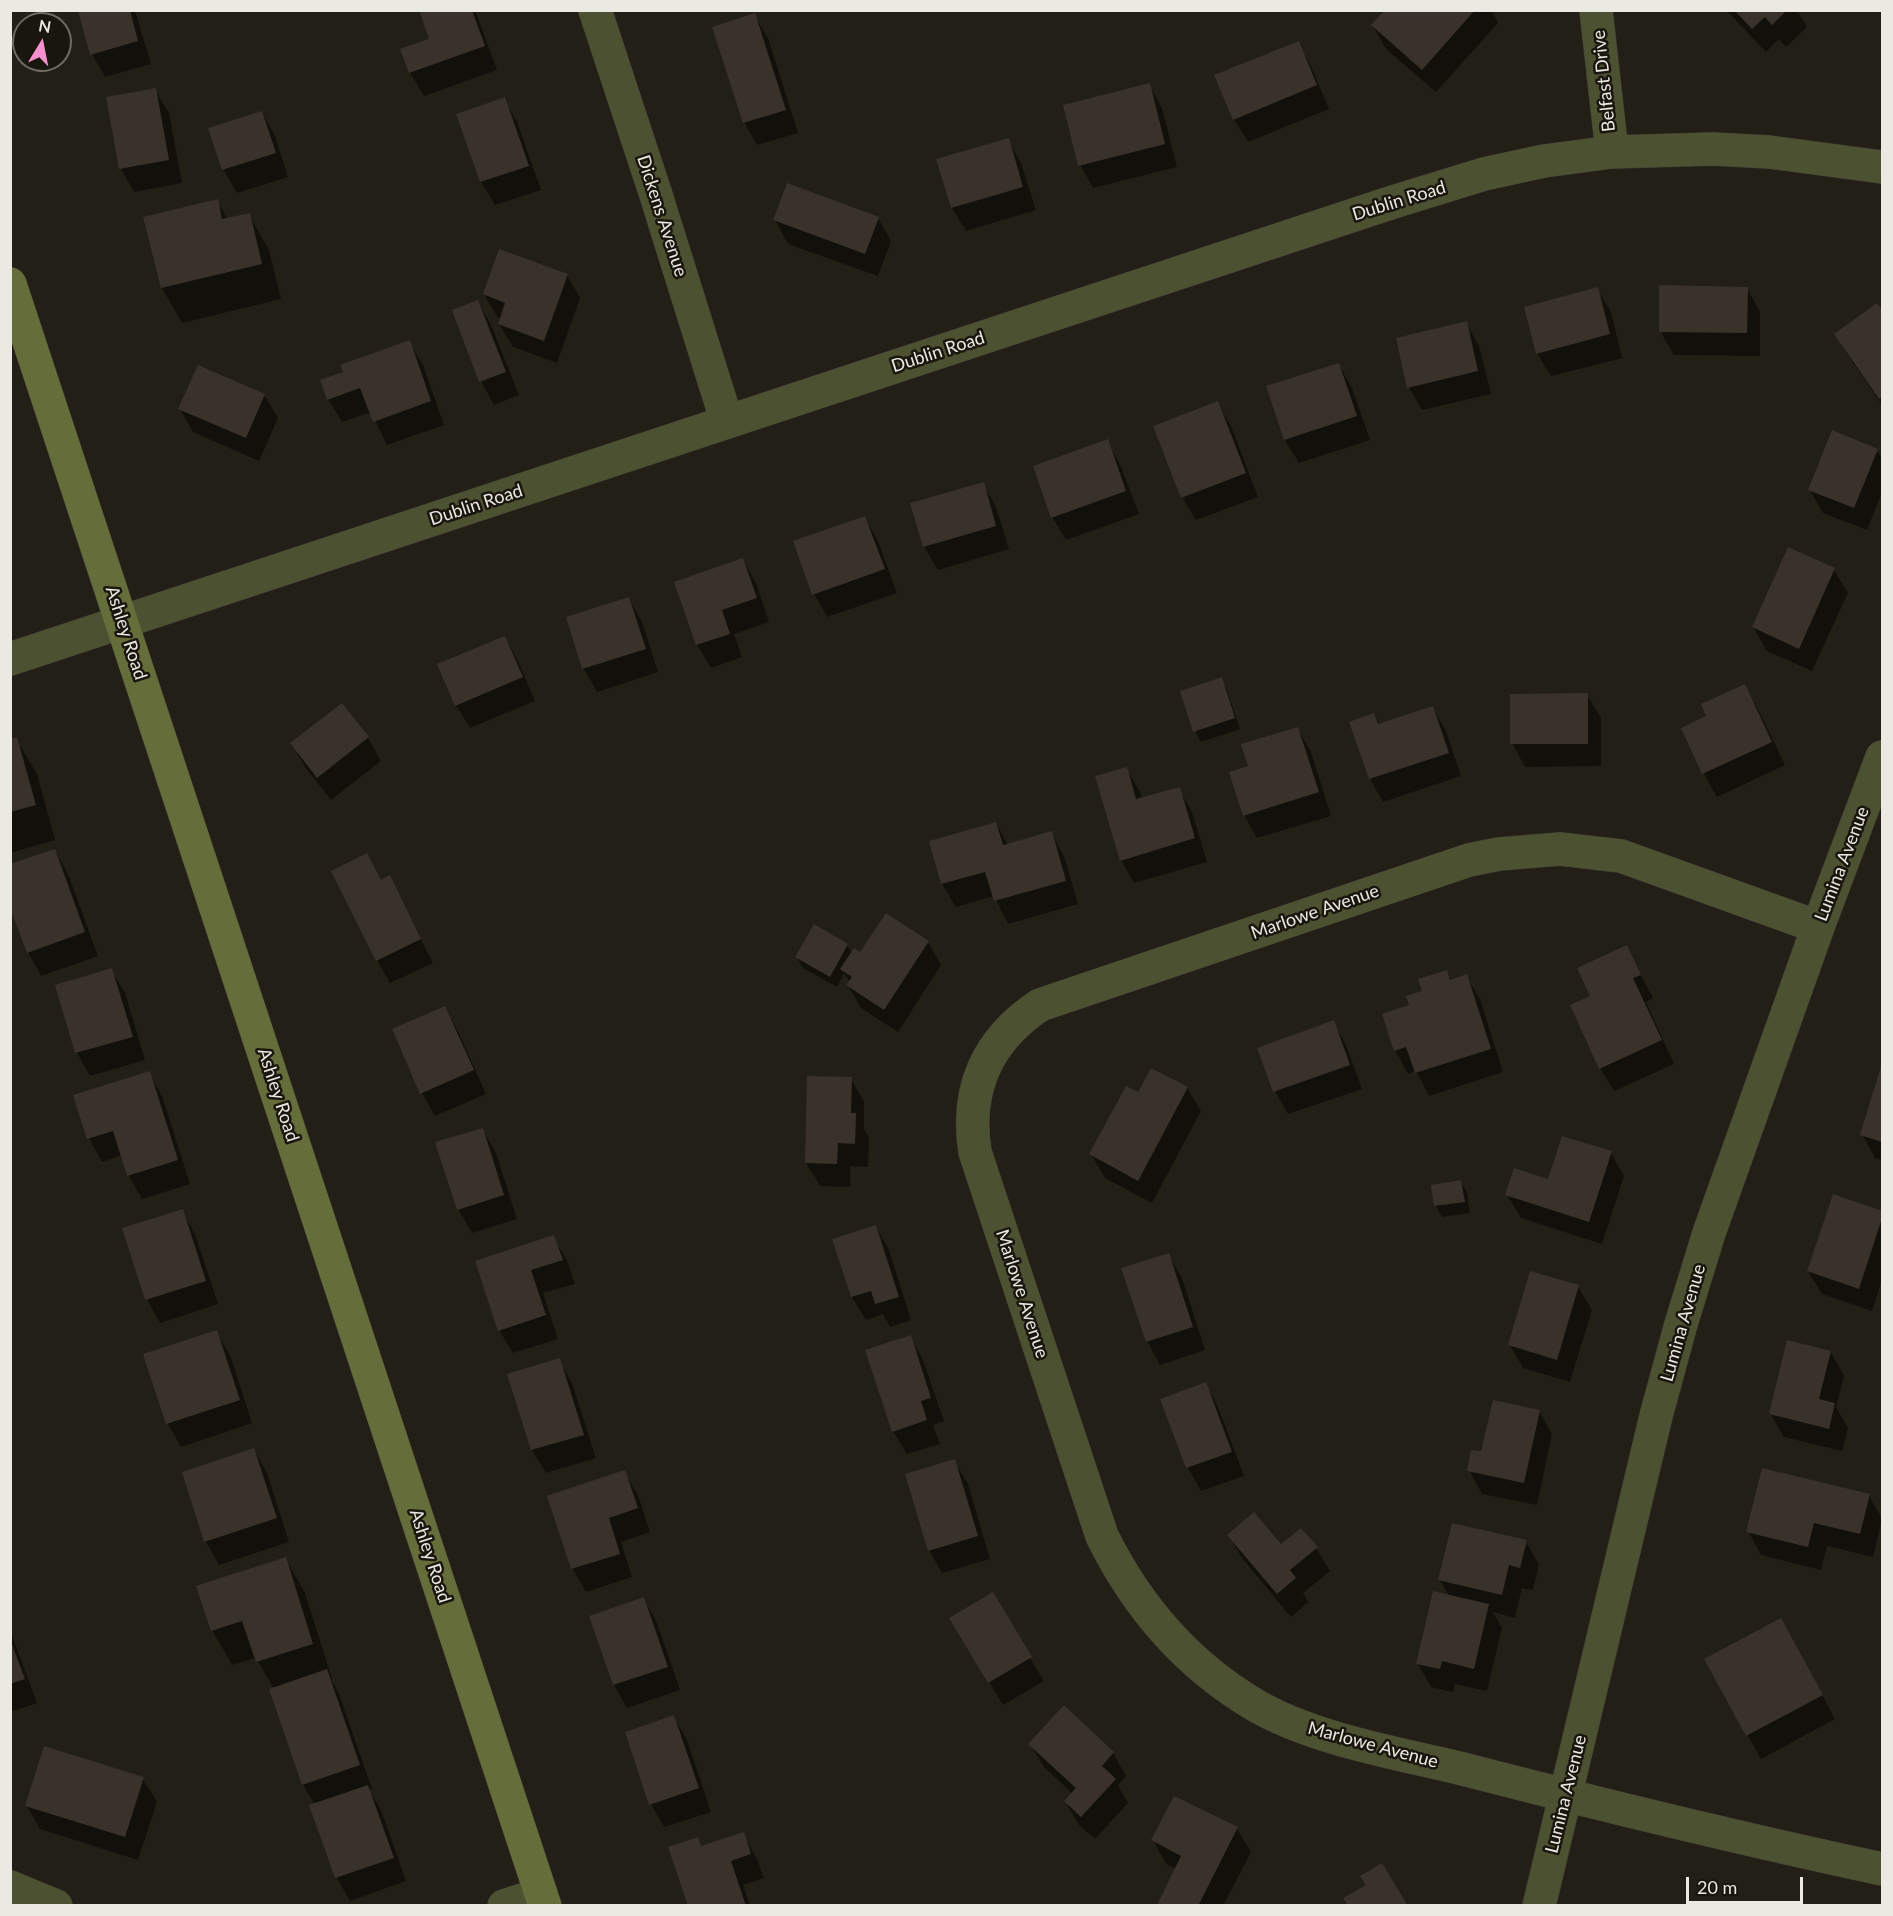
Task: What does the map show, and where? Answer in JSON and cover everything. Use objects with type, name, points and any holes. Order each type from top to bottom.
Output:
[{"type":"street","name":"Dickens Avenue","points":[[595,10],[656,192],[727,422]]},
{"type":"street","name":"Belfast Drive","points":[[1596,10],[1612,152]]},
{"type":"street","name":"Dublin Road","points":[[10,659],[1390,203],[1484,174],[1544,161],[1612,152],[1713,149],[1769,152],[1882,167]]},
{"type":"street","name":"Ashley Road","points":[[10,284],[543,1900]]},
{"type":"street","name":"Lumina Avenue","points":[[1539,1905],[1656,1416],[1681,1324],[1709,1233],[1818,927],[1882,757]]},
{"type":"street","name":"Marlowe Avenue","points":[[1818,927],[1622,856],[1560,849],[1499,854],[1469,860],[1040,1005],[1021,1017],[992,1049],[976,1089],[971,1131],[975,1152],[1102,1536],[1117,1566],[1155,1621],[1202,1668],[1256,1705],[1313,1731],[1566,1796],[1882,1869]]},
{"type":"street","points":[[10,1887],[56,1905]]},
{"type":"street","points":[[504,1905],[543,1900]]},
{"type":"building","points":[[78,10],[130,10],[138,41],[90,55]]},
{"type":"building","points":[[419,10],[472,10],[485,46],[409,73],[400,49],[429,39]]},
{"type":"building","points":[[1385,10],[1475,10],[1422,70],[1371,25]]},
{"type":"building","points":[[1734,10],[1787,10],[1772,25],[1765,17],[1752,29]]},
{"type":"building","points":[[755,13],[786,110],[743,123],[712,27]]},
{"type":"building","points":[[1299,41],[1317,85],[1233,120],[1214,75]]},
{"type":"building","points":[[1150,83],[1165,144],[1078,166],[1063,105]]},
{"type":"building","points":[[156,88],[169,160],[119,169],[106,97]]},
{"type":"building","points":[[505,97],[529,166],[480,182],[456,114]]},
{"type":"building","points":[[262,111],[276,153],[222,170],[208,128]]},
{"type":"building","points":[[1009,138],[1023,187],[951,208],[936,159]]},
{"type":"building","points":[[787,183],[879,217],[865,254],[773,220]]},
{"type":"building","points":[[218,199],[222,219],[250,213],[262,264],[161,288],[143,217]]},
{"type":"building","points":[[499,249],[568,274],[544,341],[498,324],[505,303],[483,294]]},
{"type":"building","points":[[1659,285],[1748,287],[1747,333],[1659,332]]},
{"type":"building","points":[[1598,287],[1610,334],[1536,354],[1524,307]]},
{"type":"building","points":[[478,300],[506,372],[479,382],[452,310]]},
{"type":"building","points":[[1877,303],[1882,310],[1882,397],[1879,399],[1834,334]]},
{"type":"building","points":[[1467,321],[1478,371],[1407,388],[1396,338]]},
{"type":"building","points":[[410,340],[431,401],[373,422],[360,388],[327,400],[320,380],[343,372],[340,365]]},
{"type":"building","points":[[1339,363],[1357,416],[1284,440],[1266,386]]},
{"type":"building","points":[[198,365],[265,394],[246,438],[178,409]]},
{"type":"building","points":[[1218,401],[1246,473],[1181,498],[1153,426]]},
{"type":"building","points":[[1832,430],[1878,449],[1854,508],[1808,490]]},
{"type":"building","points":[[1108,439],[1126,491],[1051,518],[1033,466]]},
{"type":"building","points":[[984,482],[996,526],[923,547],[910,503]]},
{"type":"building","points":[[865,516],[885,569],[812,595],[793,541]]},
{"type":"building","points":[[1788,547],[1835,568],[1799,649],[1752,627]]},
{"type":"building","points":[[743,558],[757,598],[722,610],[730,634],[696,645],[674,582]]},
{"type":"building","points":[[629,597],[646,649],[582,669],[566,617]]},
{"type":"building","points":[[505,636],[523,677],[455,706],[437,664]]},
{"type":"building","points":[[1222,677],[1235,718],[1193,732],[1180,691]]},
{"type":"building","points":[[1745,684],[1772,742],[1702,774],[1681,728],[1706,716],[1701,704]]},
{"type":"building","points":[[1588,693],[1588,744],[1510,744],[1510,694]]},
{"type":"building","points":[[342,703],[369,737],[317,778],[290,743]]},
{"type":"building","points":[[1433,706],[1449,753],[1369,779],[1349,722],[1374,713],[1378,724]]},
{"type":"building","points":[[1298,727],[1319,792],[1243,816],[1229,772],[1248,766],[1241,744]]},
{"type":"building","points":[[17,737],[36,805],[10,812],[10,739]]},
{"type":"building","points":[[1127,767],[1136,799],[1180,787],[1195,838],[1120,861],[1095,776]]},
{"type":"building","points":[[996,822],[1003,845],[1052,831],[1066,881],[994,901],[985,872],[941,884],[929,841]]},
{"type":"building","points":[[55,849],[85,932],[27,953],[10,908],[10,864]]},
{"type":"building","points":[[367,853],[381,880],[390,875],[421,939],[376,961],[331,871]]},
{"type":"building","points":[[886,913],[929,941],[884,1010],[846,985],[852,977],[840,969],[854,948],[860,952]]},
{"type":"building","points":[[814,924],[848,944],[830,977],[795,957]]},
{"type":"building","points":[[1627,945],[1641,975],[1633,978],[1662,1040],[1599,1069],[1570,1005],[1590,996],[1577,968]]},
{"type":"building","points":[[112,968],[133,1037],[75,1053],[55,985]]},
{"type":"building","points":[[1447,970],[1450,980],[1467,974],[1491,1049],[1415,1073],[1406,1047],[1394,1051],[1382,1014],[1409,1005],[1406,996],[1422,991],[1418,979]]},
{"type":"building","points":[[445,1006],[474,1070],[420,1094],[392,1029]]},
{"type":"building","points":[[1334,1020],[1350,1065],[1273,1092],[1257,1048]]},
{"type":"building","points":[[1882,1063],[1882,1142],[1860,1135]]},
{"type":"building","points":[[1151,1068],[1188,1087],[1138,1181],[1089,1154],[1126,1086],[1138,1092]]},
{"type":"building","points":[[150,1071],[178,1160],[127,1176],[113,1131],[87,1139],[73,1095]]},
{"type":"building","points":[[807,1076],[852,1077],[851,1113],[856,1113],[855,1144],[838,1143],[837,1164],[805,1163]]},
{"type":"building","points":[[483,1128],[504,1195],[457,1210],[435,1142]]},
{"type":"building","points":[[1562,1136],[1612,1151],[1589,1222],[1505,1195],[1514,1168],[1548,1179]]},
{"type":"building","points":[[1461,1180],[1465,1202],[1434,1206],[1431,1185]]},
{"type":"building","points":[[1833,1194],[1882,1211],[1882,1218],[1859,1289],[1807,1271]]},
{"type":"building","points":[[183,1209],[206,1281],[145,1300],[122,1228]]},
{"type":"building","points":[[876,1225],[899,1297],[875,1304],[871,1291],[851,1297],[832,1239]]},
{"type":"building","points":[[554,1235],[563,1260],[531,1270],[546,1315],[498,1331],[475,1261]]},
{"type":"building","points":[[1169,1253],[1193,1327],[1146,1342],[1121,1268]]},
{"type":"building","points":[[1530,1271],[1579,1285],[1557,1360],[1508,1345]]},
{"type":"building","points":[[217,1330],[240,1400],[166,1424],[143,1354]]},
{"type":"building","points":[[911,1335],[931,1398],[921,1401],[927,1420],[892,1432],[865,1350]]},
{"type":"building","points":[[1787,1340],[1831,1351],[1819,1399],[1835,1403],[1829,1429],[1769,1414]]},
{"type":"building","points":[[560,1358],[584,1435],[531,1450],[507,1374]]},
{"type":"building","points":[[1206,1382],[1232,1452],[1186,1468],[1160,1399]]},
{"type":"building","points":[[1493,1400],[1540,1410],[1524,1483],[1467,1471],[1471,1450],[1481,1451]]},
{"type":"building","points":[[254,1448],[277,1518],[204,1542],[182,1472]]},
{"type":"building","points":[[955,1459],[978,1536],[928,1551],[905,1474]]},
{"type":"building","points":[[1762,1468],[1870,1494],[1860,1534],[1814,1523],[1808,1547],[1746,1532]]},
{"type":"building","points":[[625,1470],[638,1508],[609,1518],[620,1554],[571,1569],[547,1496]]},
{"type":"building","points":[[1254,1512],[1281,1544],[1301,1528],[1318,1547],[1290,1570],[1296,1578],[1277,1594],[1227,1535]]},
{"type":"building","points":[[1452,1523],[1527,1540],[1520,1568],[1509,1565],[1502,1595],[1438,1580]]},
{"type":"building","points":[[286,1557],[313,1644],[256,1662],[242,1621],[211,1631],[196,1586]]},
{"type":"building","points":[[1433,1591],[1489,1604],[1474,1669],[1442,1661],[1440,1669],[1416,1664]]},
{"type":"building","points":[[993,1592],[1032,1657],[988,1683],[949,1618]]},
{"type":"building","points":[[644,1597],[668,1667],[613,1685],[589,1616]]},
{"type":"building","points":[[1781,1618],[1823,1695],[1746,1736],[1704,1659]]},
{"type":"building","points":[[10,1639],[25,1679],[10,1684]]},
{"type":"building","points":[[327,1669],[360,1765],[302,1785],[269,1689]]},
{"type":"building","points":[[1064,1705],[1114,1752],[1102,1766],[1116,1779],[1081,1817],[1064,1801],[1076,1788],[1028,1744]]},
{"type":"building","points":[[674,1715],[699,1788],[649,1805],[625,1732]]},
{"type":"building","points":[[44,1746],[144,1777],[125,1837],[25,1806]]},
{"type":"building","points":[[368,1785],[394,1858],[335,1878],[309,1805]]},
{"type":"building","points":[[1174,1796],[1238,1827],[1198,1906],[1162,1906],[1158,1903],[1181,1856],[1151,1840]]},
{"type":"building","points":[[744,1832],[751,1854],[731,1861],[746,1906],[688,1906],[668,1847],[698,1837],[701,1846]]},
{"type":"building","points":[[1382,1863],[1408,1906],[1348,1906],[1343,1898],[1366,1885],[1360,1876]]}]
